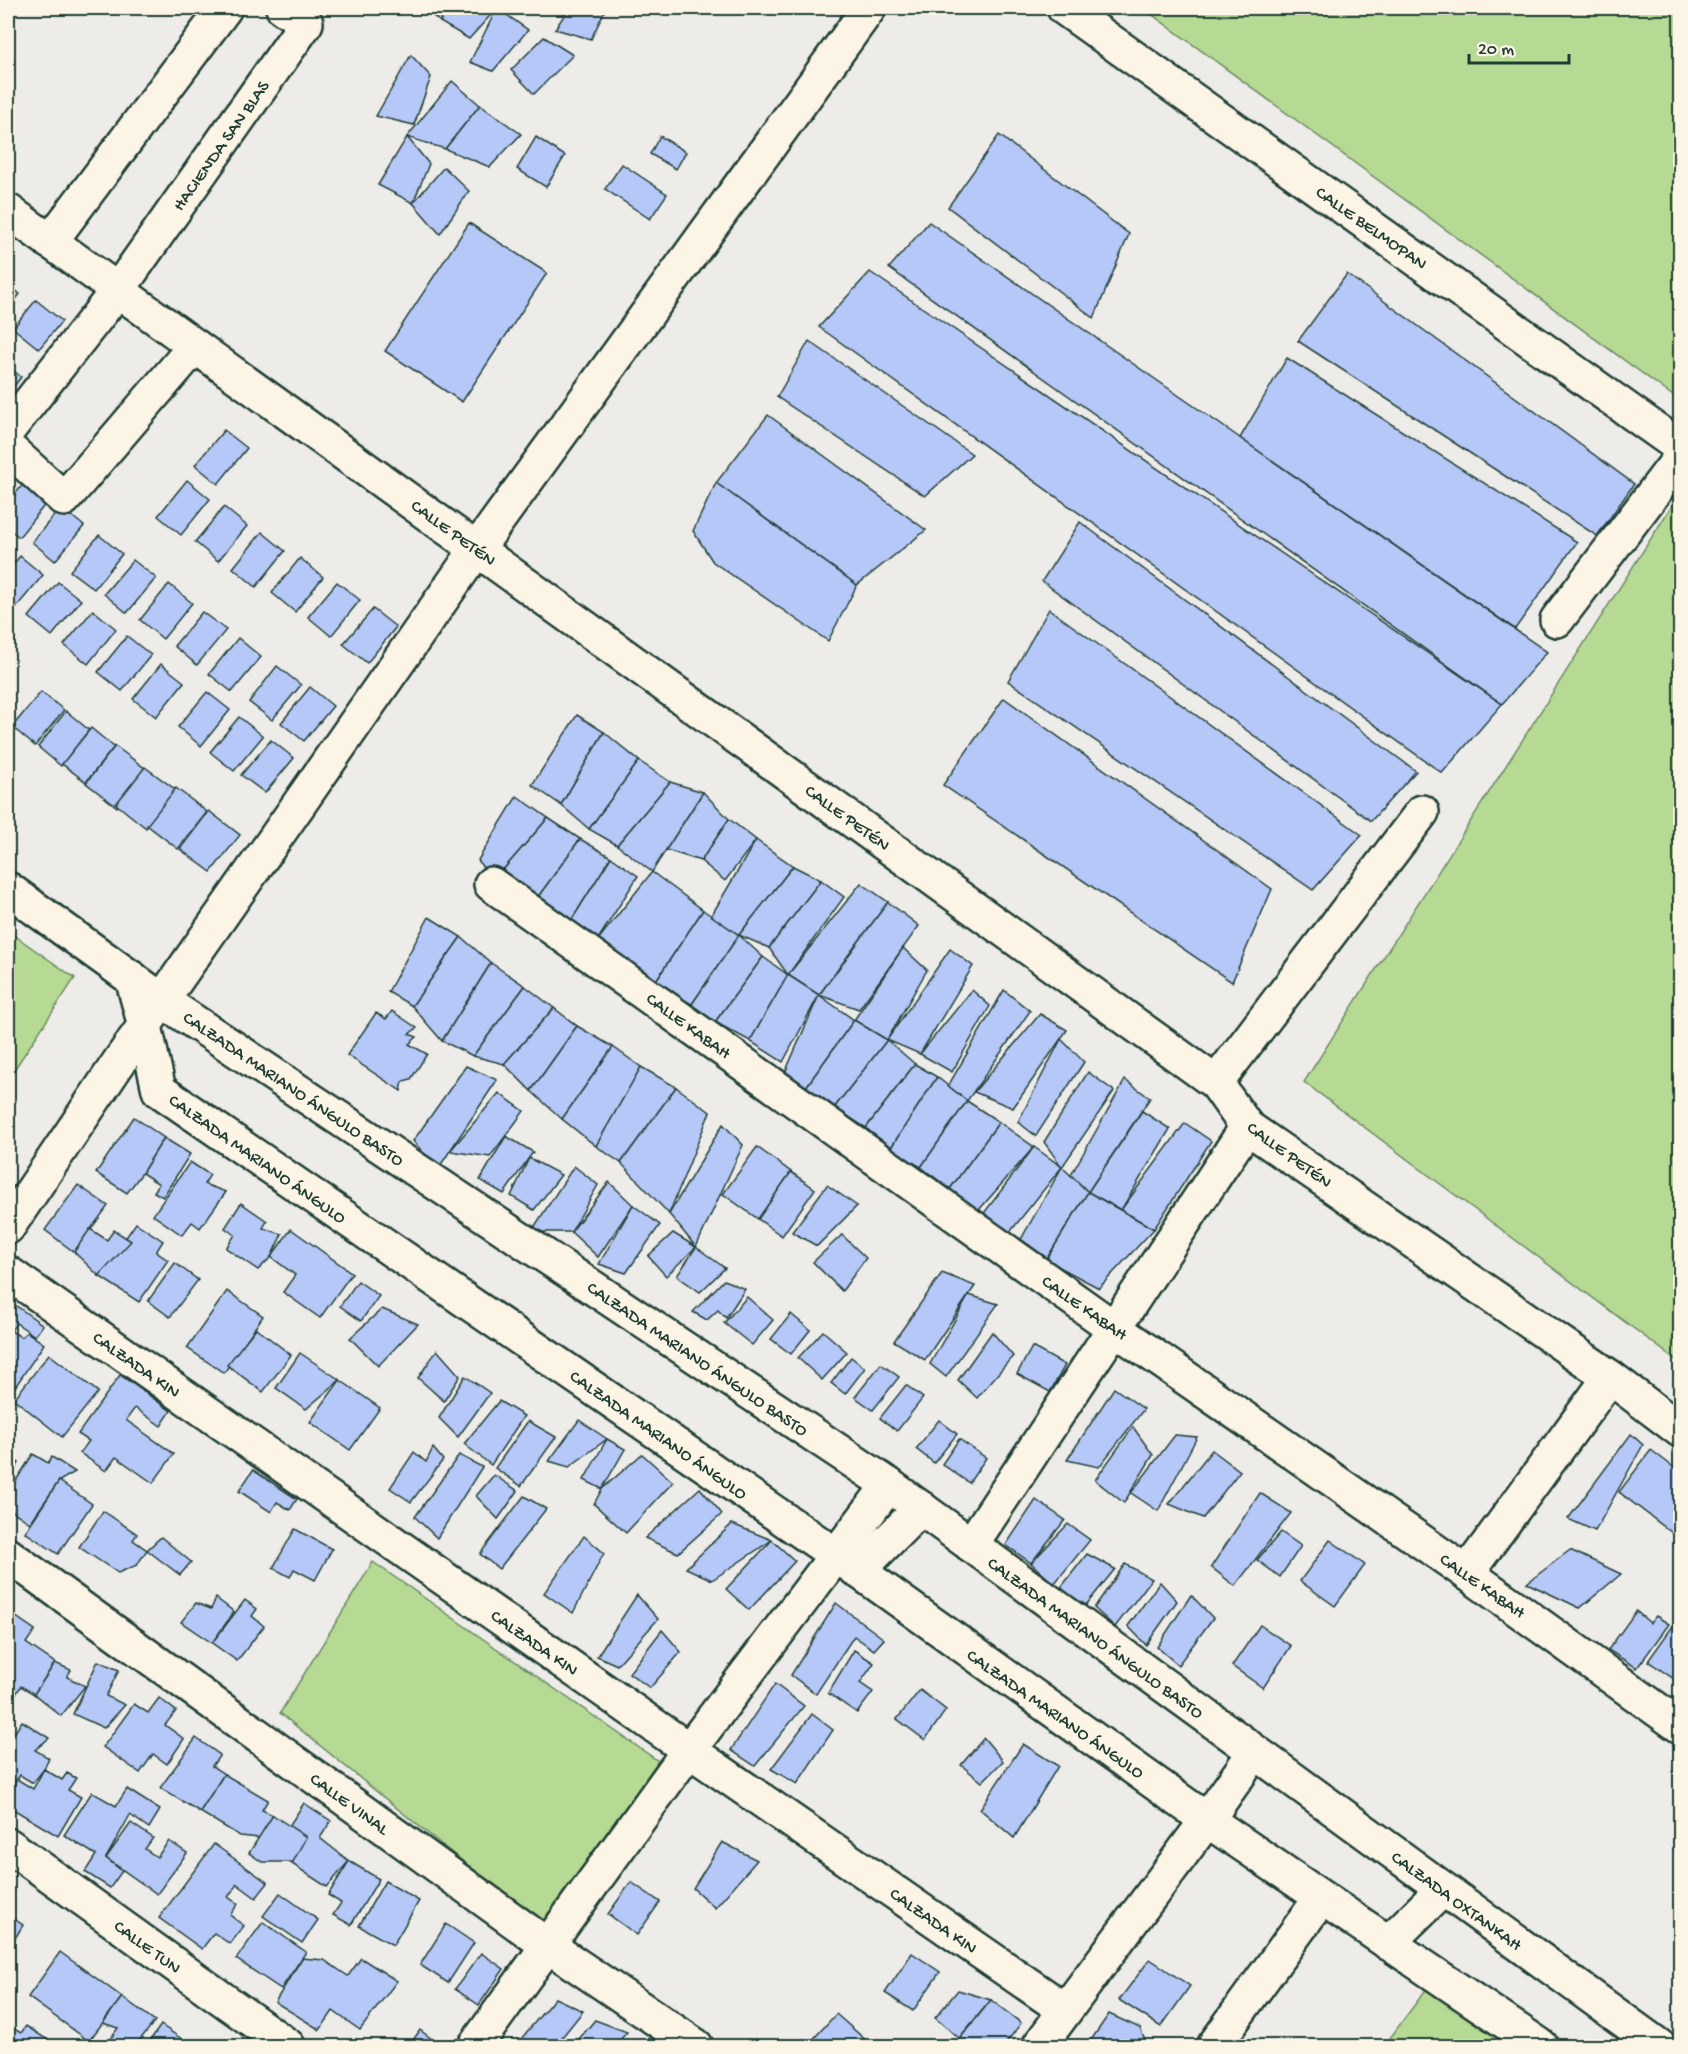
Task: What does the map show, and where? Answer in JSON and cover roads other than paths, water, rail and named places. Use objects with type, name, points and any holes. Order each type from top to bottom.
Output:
[{"type":"street","points":[[50,242],[225,8]]},
{"type":"street","name":"HACIENDA SAN BLAS","points":[[118,290],[306,23],[283,8]]},
{"type":"street","points":[[8,1227],[477,549],[869,8]]},
{"type":"street","name":"CALLE BELMOPAN","points":[[1064,8],[1680,447]]},
{"type":"street","name":"CALLE PETÉN","points":[[8,211],[1216,1083],[1247,1127],[1610,1377],[1680,1430]]},
{"type":"street","points":[[8,430],[118,290]]},
{"type":"street","points":[[8,448],[64,499],[195,346]]},
{"type":"street","points":[[1557,620],[1680,458]]},
{"type":"street","points":[[1216,1083],[1422,812]]},
{"type":"street","name":"CALLE KABAH","points":[[491,884],[1114,1328],[1467,1573],[1680,1726]]},
{"type":"street","name":"CALZADA MARIANO ÁNGULO BASTO","points":[[8,889],[132,978],[154,1014],[889,1485],[1254,1753]]},
{"type":"street","name":"CALZADA MARIANO ÁNGULO","points":[[154,1014],[159,1090],[847,1563],[1207,1820]]},
{"type":"street","points":[[971,1545],[1247,1127]]},
{"type":"street","name":"CALZADA KIN","points":[[8,1273],[1065,2010]]},
{"type":"street","points":[[1467,1573],[1610,1377]]},
{"type":"street","points":[[475,2046],[690,1750],[847,1563],[889,1485]]},
{"type":"street","points":[[847,1563],[921,1508]]},
{"type":"street","name":"CALLE VINAL","points":[[8,1555],[547,1945],[696,2046]]},
{"type":"street","points":[[1039,2046],[1254,1753]]},
{"type":"street","name":"CALZADA OXTANKAH","points":[[1254,1753],[1659,2046]]},
{"type":"street","points":[[1207,1820],[1541,2046]]},
{"type":"street","name":"CALLE TUN","points":[[8,1845],[288,2046]]},
{"type":"street","points":[[1388,1943],[1443,1889]]},
{"type":"street","points":[[1214,2046],[1321,1898]]}]
